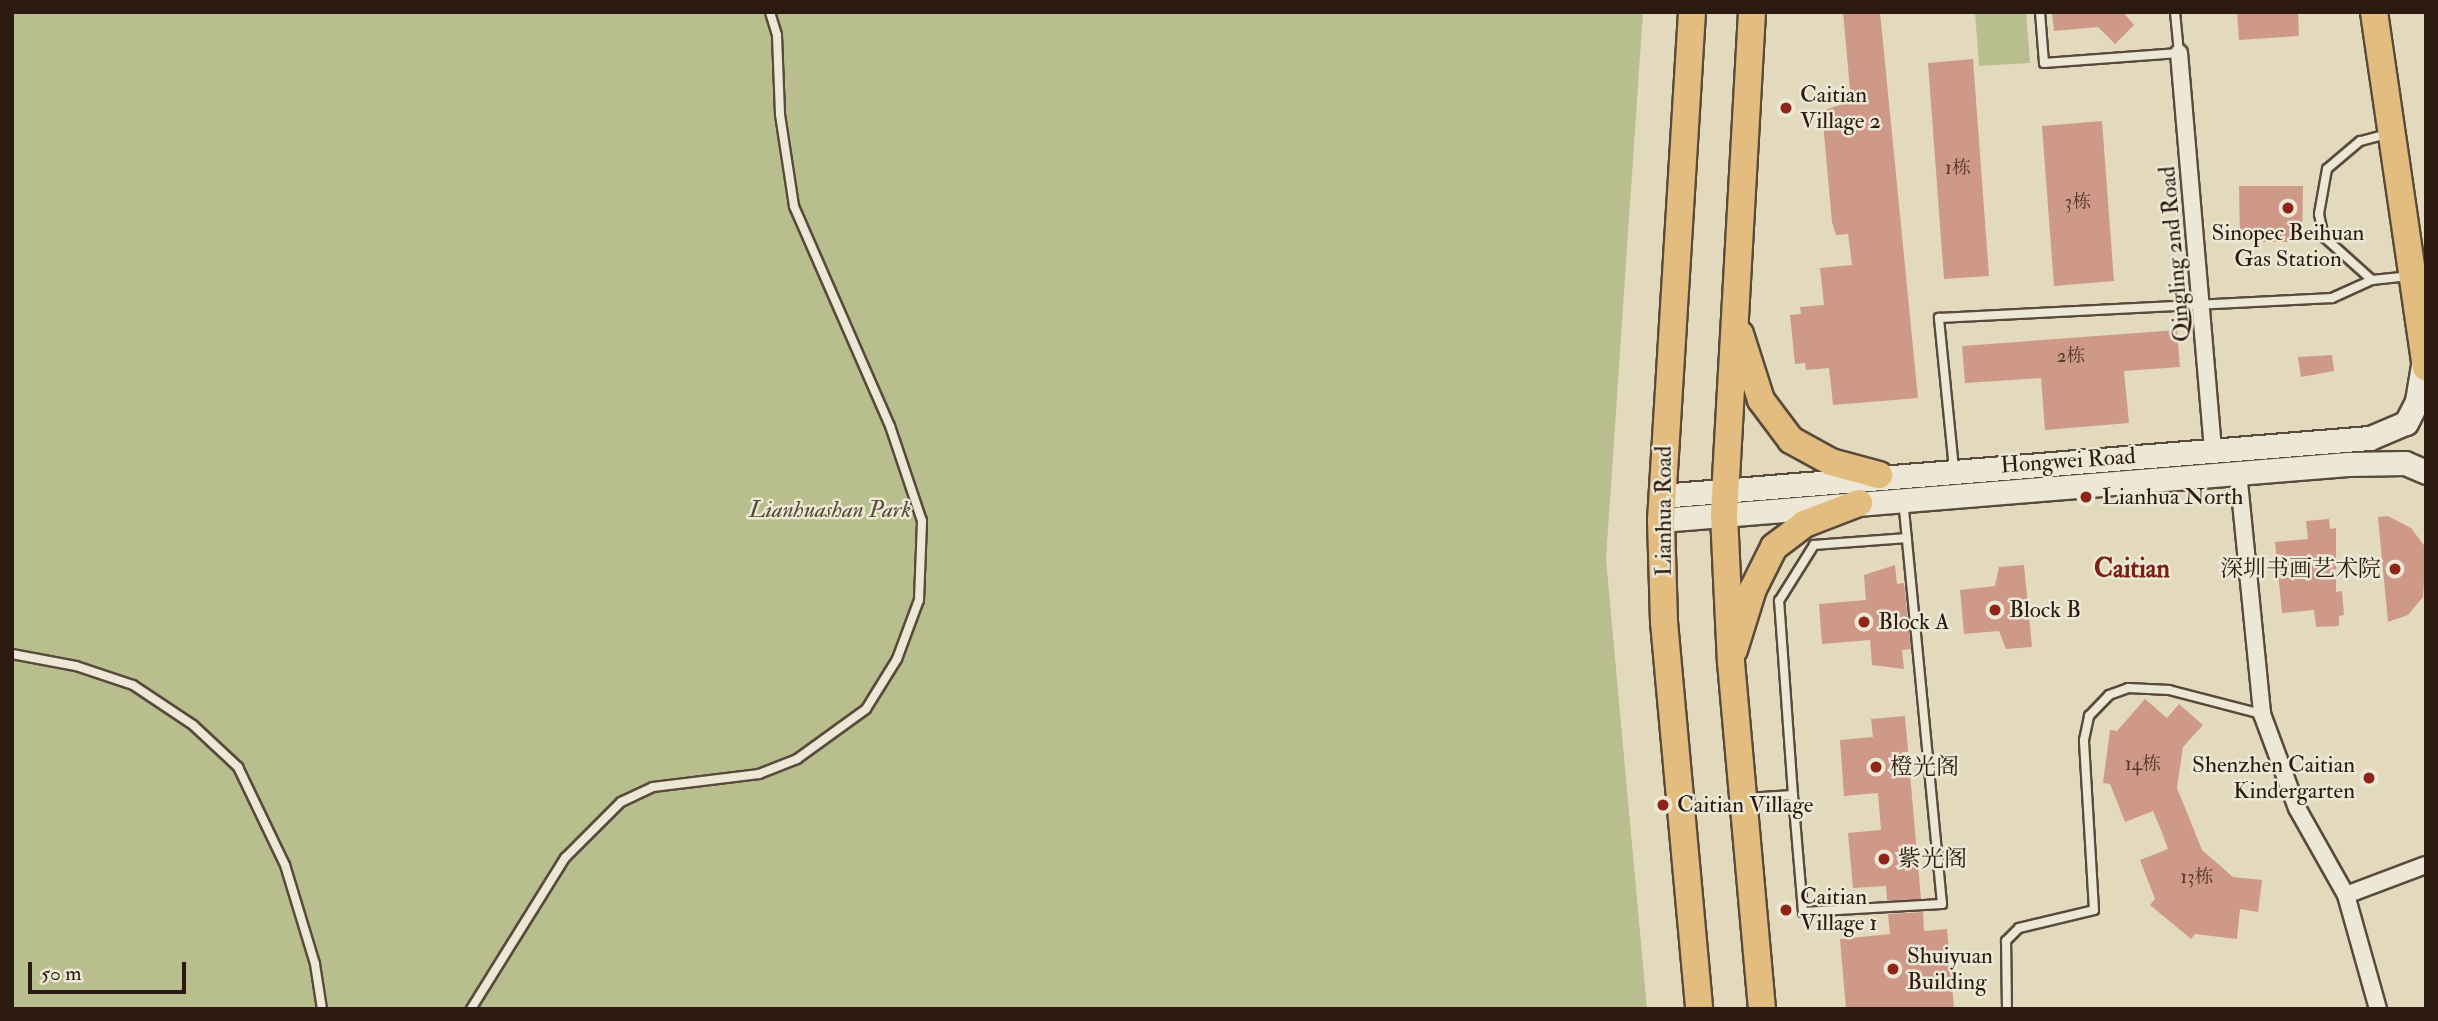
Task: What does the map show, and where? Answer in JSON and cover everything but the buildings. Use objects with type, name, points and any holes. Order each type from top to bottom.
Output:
[{"type":"main road","name":"Lianhua Road","points":[[1692,12],[1661,508],[1664,622],[1699,1009]]},
{"type":"main road","points":[[1752,12],[1724,503],[1731,662],[1762,1009]]},
{"type":"main road","points":[[2374,12],[2409,276],[2425,363]]},
{"type":"main road","points":[[1734,315],[1761,400],[1791,440],[1831,462],[1879,475]]},
{"type":"main road","points":[[1731,662],[1753,589],[1774,547],[1804,524],[1859,503]]},
{"type":"street","name":"Qingling 2nd Road","points":[[2179,54],[2203,304],[2213,451]]},
{"type":"street","name":"Hongwei Road","points":[[1724,503],[1879,475],[2353,441],[2392,431],[2406,423],[2417,401],[2425,363]]},
{"type":"street","name":"Hongwei Road","points":[[1661,508],[1724,503],[1859,503],[2385,462],[2426,472]]},
{"type":"street","points":[[2238,472],[2262,713],[2297,808],[2346,895],[2378,1009]]},
{"type":"street","points":[[2346,895],[2426,864]]},
{"type":"lane","points":[[471,1009],[565,858],[621,802],[653,787],[759,774],[797,759],[866,709],[897,659],[919,600],[922,521],[890,426],[794,206],[780,114],[777,35],[770,12]]},
{"type":"lane","points":[[2040,12],[2044,62],[2179,54],[2175,12]]},
{"type":"lane","points":[[2372,280],[2324,237],[2320,191],[2339,155],[2360,141],[2389,133]]},
{"type":"lane","points":[[1957,494],[1939,318],[2332,298],[2372,280],[2409,276]]},
{"type":"lane","points":[[1903,499],[1907,538],[1942,904],[1803,912],[1779,601],[1814,545],[1907,538]]},
{"type":"lane","points":[[12,654],[76,666],[133,685],[193,725],[239,767],[285,865],[315,964],[322,1009]]},
{"type":"lane","points":[[2007,1009],[2006,941],[2019,928],[2094,910],[2084,740],[2089,716],[2109,695],[2128,688],[2169,690],[2262,713]]},
{"type":"lane","points":[[1743,799],[1793,795]]},
{"type":"green space","name":"Lianhuashan Park","points":[[12,12],[1643,12],[1606,559],[1647,1009],[12,1009]]},
{"type":"green space","points":[[1975,12],[2026,12],[2030,63],[1979,66]]},
{"type":"place","name":"Caitian Village 2","points":[[1786,108]]},
{"type":"place","name":"Sinopec Beihuan Gas Station","points":[[2288,208]]},
{"type":"place","name":"Lianhua North","points":[[2086,497]]},
{"type":"place","name":"深圳书画艺术院","points":[[2395,569]]},
{"type":"place","name":"Block B","points":[[1995,610]]},
{"type":"place","name":"Block A","points":[[1864,622]]},
{"type":"place","name":"橙光阁","points":[[1876,767]]},
{"type":"place","name":"Shenzhen Caitian Kindergarten","points":[[2369,778]]},
{"type":"place","name":"Caitian Village","points":[[1663,805]]},
{"type":"place","name":"紫光阁","points":[[1884,859]]},
{"type":"place","name":"Caitian Village 1","points":[[1786,910]]},
{"type":"place","name":"Shuiyuan Building","points":[[1893,969]]},
{"type":"district","name":"Caitian","points":[[2132,570]]}]
